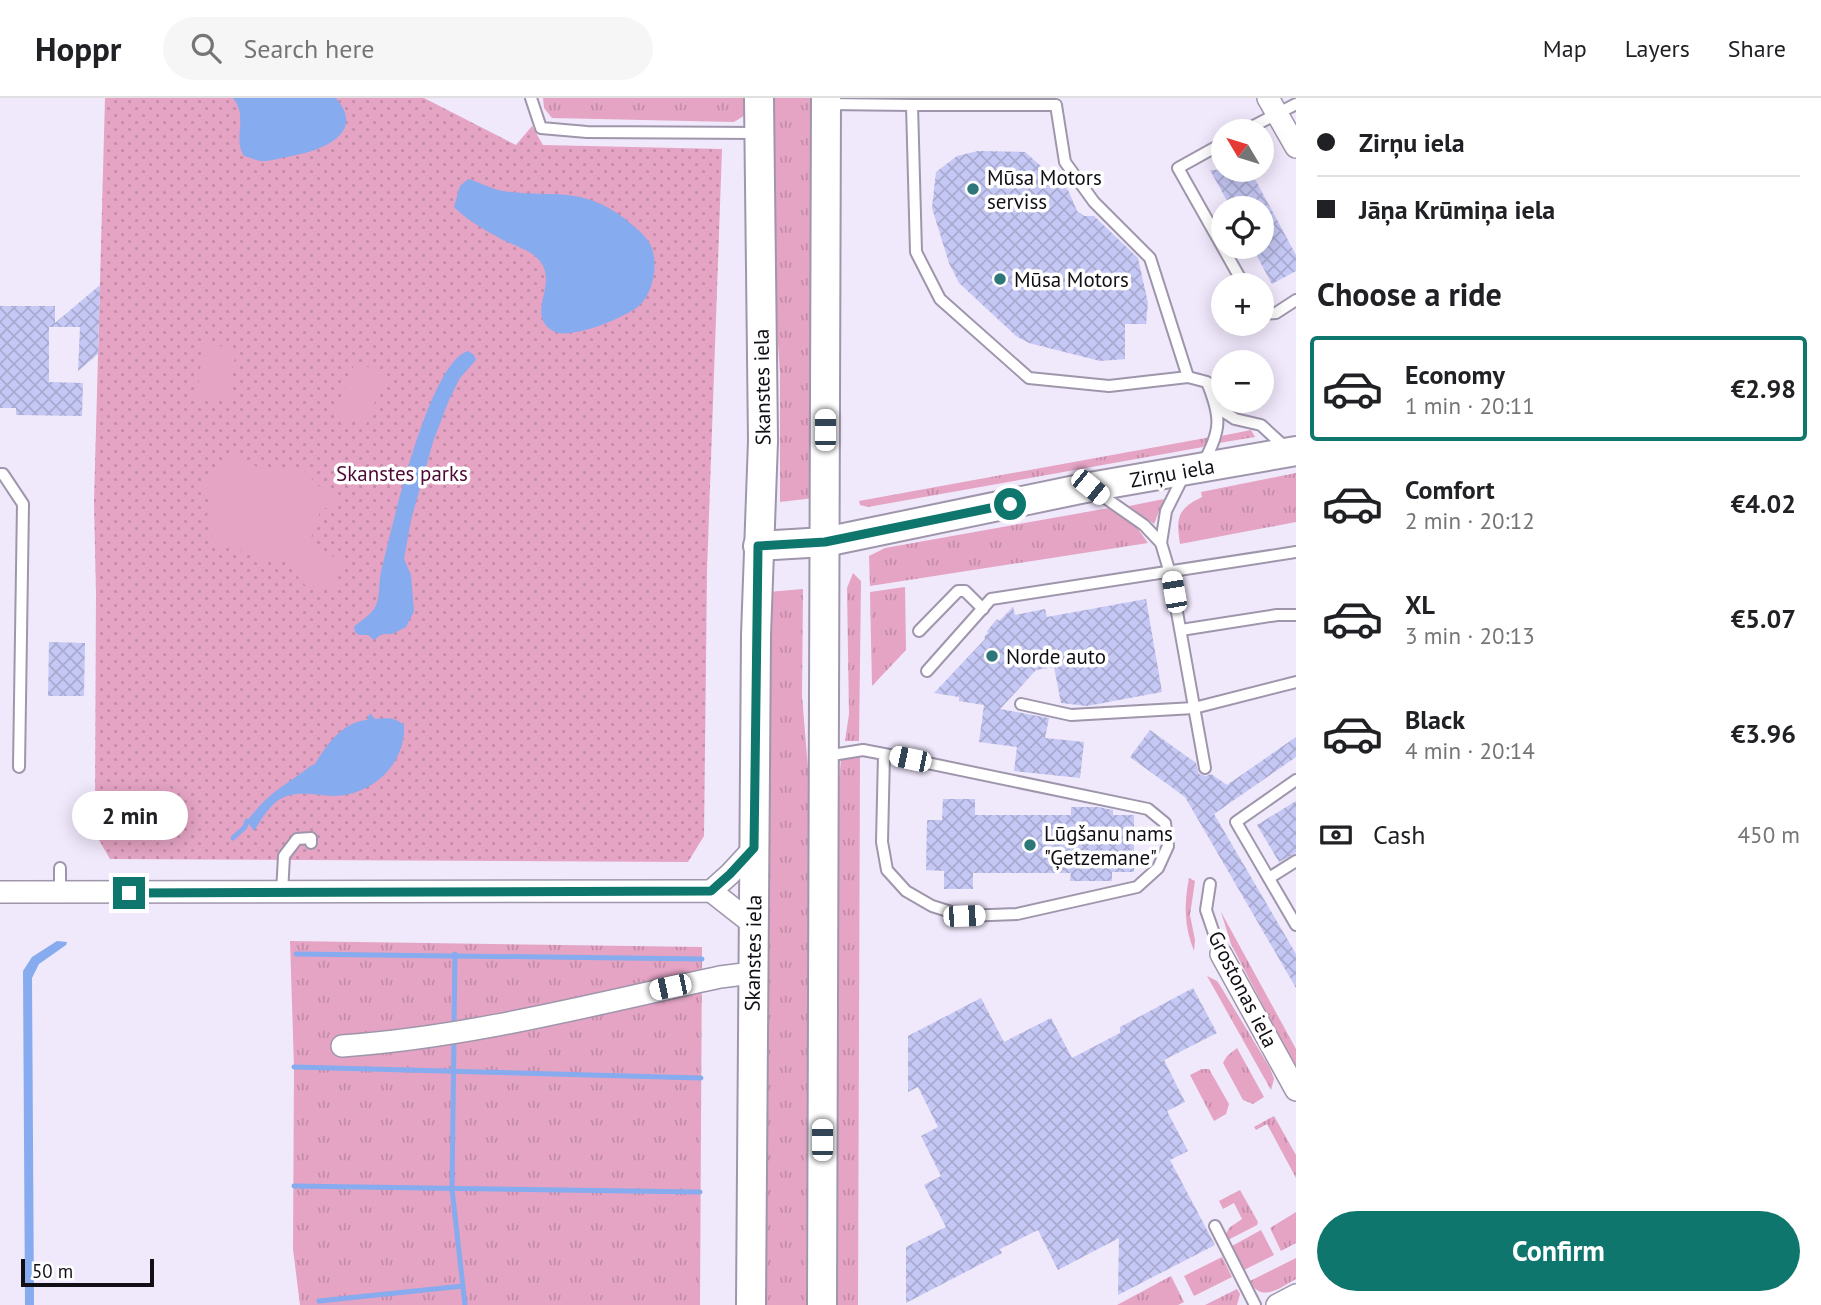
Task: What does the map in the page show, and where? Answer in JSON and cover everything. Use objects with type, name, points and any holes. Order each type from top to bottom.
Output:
[{"type":"main road","name":"Skanstes iela","points":[[751,1305],[752,973],[758,546],[762,511],[763,440],[759,98]]},
{"type":"main road","points":[[822,1305],[826,101]]},
{"type":"main road","name":"Zirņu iela","points":[[758,546],[825,542],[1090,487],[1293,451]]},
{"type":"street","points":[[1280,105],[1296,147]]},
{"type":"street","points":[[711,891],[754,848]]},
{"type":"street","points":[[0,892],[711,891],[753,924]]},
{"type":"street","name":"Grostonas iela","points":[[1221,954],[1296,1090]]},
{"type":"street","points":[[342,1046],[472,1030],[720,977],[752,973]]},
{"type":"street","points":[[1277,1305],[1296,1295]]},
{"type":"lane","points":[[531,98],[541,128],[587,132],[759,133]]},
{"type":"lane","points":[[826,101],[912,105],[1056,101],[1065,162],[1094,202],[1150,258],[1188,377]]},
{"type":"lane","points":[[912,105],[916,252],[940,299],[1029,378],[1109,386],[1188,377],[1207,382],[1211,391]]},
{"type":"lane","points":[[1261,119],[1280,105]]},
{"type":"lane","points":[[1211,150],[1178,168],[1237,273]]},
{"type":"lane","points":[[1274,313],[1296,300]]},
{"type":"lane","points":[[1205,768],[1170,573],[1161,542],[1167,511],[1193,469],[1212,447],[1217,432],[1218,413]]},
{"type":"lane","points":[[1226,413],[1235,419],[1261,425],[1293,451]]},
{"type":"lane","points":[[0,474],[3,474],[23,504],[19,767]]},
{"type":"lane","points":[[1090,487],[1143,525],[1161,542]]},
{"type":"lane","points":[[927,671],[991,600],[1296,552]]},
{"type":"lane","points":[[919,631],[958,591],[965,591],[983,609]]},
{"type":"lane","points":[[1181,630],[1278,615],[1296,615]]},
{"type":"lane","points":[[1021,704],[1071,715],[1194,708],[1296,682]]},
{"type":"lane","points":[[824,757],[863,750],[884,754],[1148,809],[1165,822],[1168,846],[1158,868],[1137,887],[1017,914],[964,916],[932,906],[906,891],[887,870],[882,842],[884,754]]},
{"type":"lane","points":[[1296,780],[1236,822],[1296,925]]},
{"type":"lane","points":[[282,893],[284,856],[297,839],[311,838],[311,843]]},
{"type":"lane","points":[[1269,878],[1296,861]]},
{"type":"lane","points":[[60,868],[60,893]]},
{"type":"lane","name":"Grostonas iela","points":[[1210,884],[1206,910],[1221,954]]},
{"type":"lane","points":[[1215,1226],[1255,1305]]},
{"type":"green space","name":"Skanstes parks","points":[[105,98],[424,98],[516,145],[532,126],[543,145],[722,149],[707,571],[704,836],[688,862],[110,859],[85,816],[95,815],[94,503]]},
{"type":"green space","points":[[543,98],[748,98],[747,114],[734,122],[552,118],[544,108]]},
{"type":"green space","points":[[773,98],[815,98],[814,498],[780,502],[780,373],[771,241]]},
{"type":"green space","points":[[203,344],[236,348],[229,402],[197,398]]},
{"type":"green space","points":[[355,362],[386,374],[366,425],[336,414]]},
{"type":"green space","points":[[1251,430],[1255,437],[1219,443],[1221,436]]},
{"type":"green space","points":[[1211,437],[1203,447],[868,507],[860,505],[859,501]]},
{"type":"green space","points":[[235,449],[257,467],[303,469],[318,486],[337,489],[337,512],[321,509],[311,538],[312,543],[345,564],[332,589],[307,587],[289,563],[275,558],[264,559],[227,546],[223,552],[216,549],[207,515],[211,511],[208,496],[201,495],[202,484]]},
{"type":"green space","points":[[1296,473],[1296,522],[1180,544],[1180,515],[1187,506],[1202,497],[1201,492]]},
{"type":"green space","points":[[1164,499],[1154,524],[1129,506]]},
{"type":"green space","points":[[1109,508],[1135,525],[1148,543],[870,586],[869,556],[885,548]]},
{"type":"green space","points":[[853,573],[861,581],[859,741],[845,741],[849,714],[847,588]]},
{"type":"green space","points":[[905,587],[906,650],[872,686],[870,592]]},
{"type":"green space","points":[[803,589],[802,696],[811,804],[806,1305],[764,1305],[768,592]]},
{"type":"green space","points":[[860,755],[858,1305],[831,1305],[832,857],[841,759]]},
{"type":"green space","points":[[1189,878],[1195,881],[1190,915],[1195,940],[1194,951],[1186,915]]},
{"type":"green space","points":[[1221,912],[1296,1049],[1296,1069],[1231,944]]},
{"type":"green space","points":[[290,941],[702,947],[700,1305],[300,1305],[293,1249],[294,1067]]},
{"type":"green space","points":[[1207,976],[1217,981],[1270,1068],[1274,1079],[1271,1090]]},
{"type":"green space","points":[[1237,1048],[1264,1097],[1253,1104],[1243,1100],[1223,1063]]},
{"type":"green space","points":[[1202,1069],[1209,1069],[1229,1104],[1226,1114],[1214,1121],[1190,1075]]},
{"type":"green space","points":[[1274,1116],[1296,1155],[1296,1178],[1267,1124],[1256,1130],[1254,1127]]},
{"type":"green space","points":[[1240,1190],[1258,1222],[1228,1240],[1226,1234],[1229,1228],[1242,1219],[1234,1203],[1223,1209],[1219,1201]]},
{"type":"green space","points":[[1296,1212],[1296,1243],[1281,1251],[1270,1228]]},
{"type":"green space","points":[[1261,1230],[1274,1255],[1244,1270],[1232,1246]]},
{"type":"green space","points":[[1222,1257],[1232,1277],[1194,1296],[1184,1276]]},
{"type":"green space","points":[[1296,1258],[1296,1279],[1272,1292],[1260,1292],[1250,1281]]},
{"type":"green space","points":[[1171,1276],[1184,1302],[1178,1305],[1117,1305]]},
{"type":"green space","points":[[1237,1289],[1240,1294],[1237,1305],[1205,1305]]},
{"type":"water","points":[[233,98],[336,98],[344,111],[346,123],[335,140],[324,146],[299,155],[260,161],[244,156],[241,149],[240,113]]},
{"type":"water","points":[[468,179],[503,191],[579,197],[608,208],[624,218],[645,236],[653,251],[654,275],[641,304],[598,326],[572,333],[553,331],[542,317],[546,282],[542,264],[528,251],[481,227],[454,207],[460,186]]},
{"type":"water","points":[[468,351],[476,360],[460,378],[449,400],[433,442],[411,520],[404,559],[411,575],[414,611],[406,627],[392,634],[382,634],[374,640],[368,635],[359,635],[354,627],[372,612],[378,600],[381,572],[393,522],[426,416],[439,385],[453,362]]},
{"type":"water","points":[[370,713],[375,719],[391,719],[404,725],[399,752],[385,774],[363,790],[350,794],[299,794],[282,798],[268,810],[254,831],[247,821],[265,801],[315,764],[330,742],[343,730],[367,720]]},
{"type":"water","points":[[57,941],[67,942],[39,964],[32,978],[34,1305],[25,1305],[23,971],[32,957]]},
{"type":"building","points":[[978,151],[1025,152],[1068,190],[1077,211],[1084,216],[1094,216],[1138,258],[1148,303],[1146,324],[1125,324],[1125,359],[1100,361],[1029,343],[1016,336],[959,283],[949,263],[932,208],[936,172],[957,156]]},
{"type":"building","points":[[1217,182],[1256,182],[1264,196],[1224,196]]},
{"type":"building","points":[[1274,214],[1296,255],[1296,271],[1274,283],[1274,273],[1266,273],[1258,259],[1274,259]]},
{"type":"building","points":[[100,285],[98,354],[78,371],[80,327],[49,327],[49,382],[83,383],[82,416],[16,415],[16,408],[0,408],[0,306],[55,306],[55,323]]},
{"type":"building","points":[[1146,599],[1162,692],[1087,706],[1061,703],[1054,667],[1036,670],[1000,709],[1049,718],[1045,738],[1084,742],[1080,778],[1014,771],[1017,747],[979,742],[984,705],[934,693],[985,639],[987,631],[997,619],[999,621],[1013,607],[1015,615],[1045,609],[1047,617]]},
{"type":"building","points":[[49,642],[85,643],[84,696],[48,696]]},
{"type":"building","points":[[1150,730],[1196,763],[1199,774],[1211,774],[1227,785],[1296,737],[1296,757],[1214,814],[1296,954],[1296,988],[1185,797],[1130,757]]},
{"type":"building","name":"Lūgšanu nams \"Ģetzemane\"","points":[[943,799],[975,799],[975,815],[1071,815],[1071,807],[1098,807],[1113,810],[1113,815],[1134,815],[1134,872],[1112,872],[1112,881],[1070,881],[1071,873],[973,873],[973,889],[944,889],[944,871],[926,870],[927,820],[942,820]]},
{"type":"building","points":[[1296,801],[1296,853],[1279,862],[1257,825]]},
{"type":"building","points":[[1193,988],[1217,1033],[1164,1060],[1185,1102],[1167,1111],[1188,1151],[1170,1160],[1215,1245],[1118,1295],[1119,1238],[1058,1270],[1038,1230],[1000,1249],[1002,1253],[906,1303],[906,1247],[946,1227],[924,1185],[941,1176],[921,1136],[938,1127],[918,1087],[908,1092],[908,1036],[981,998],[1004,1042],[1051,1018],[1072,1058],[1120,1033],[1120,1027]]},
{"type":"waterway","points":[[233,838],[245,827],[247,821]]},
{"type":"waterway","points":[[296,954],[702,959]]},
{"type":"waterway","points":[[454,1026],[455,954]]},
{"type":"waterway","points":[[454,1036],[452,1189],[465,1305]]},
{"type":"waterway","points":[[294,1067],[701,1078]]},
{"type":"waterway","points":[[294,1186],[700,1192]]},
{"type":"waterway","points":[[319,1301],[463,1286]]},
{"type":"place","name":"Mūsa Motors serviss","points":[[973,189]]},
{"type":"place","name":"Mūsa Motors","points":[[1000,279]]},
{"type":"place","name":"Norde auto","points":[[992,656]]},
{"type":"place","name":"Lūgšanu nams \"Ģetzemane\"","points":[[1030,845]]},
{"type":"route","points":[[129,893],[711,891],[754,848],[758,546],[825,542],[1010,504]]}]
